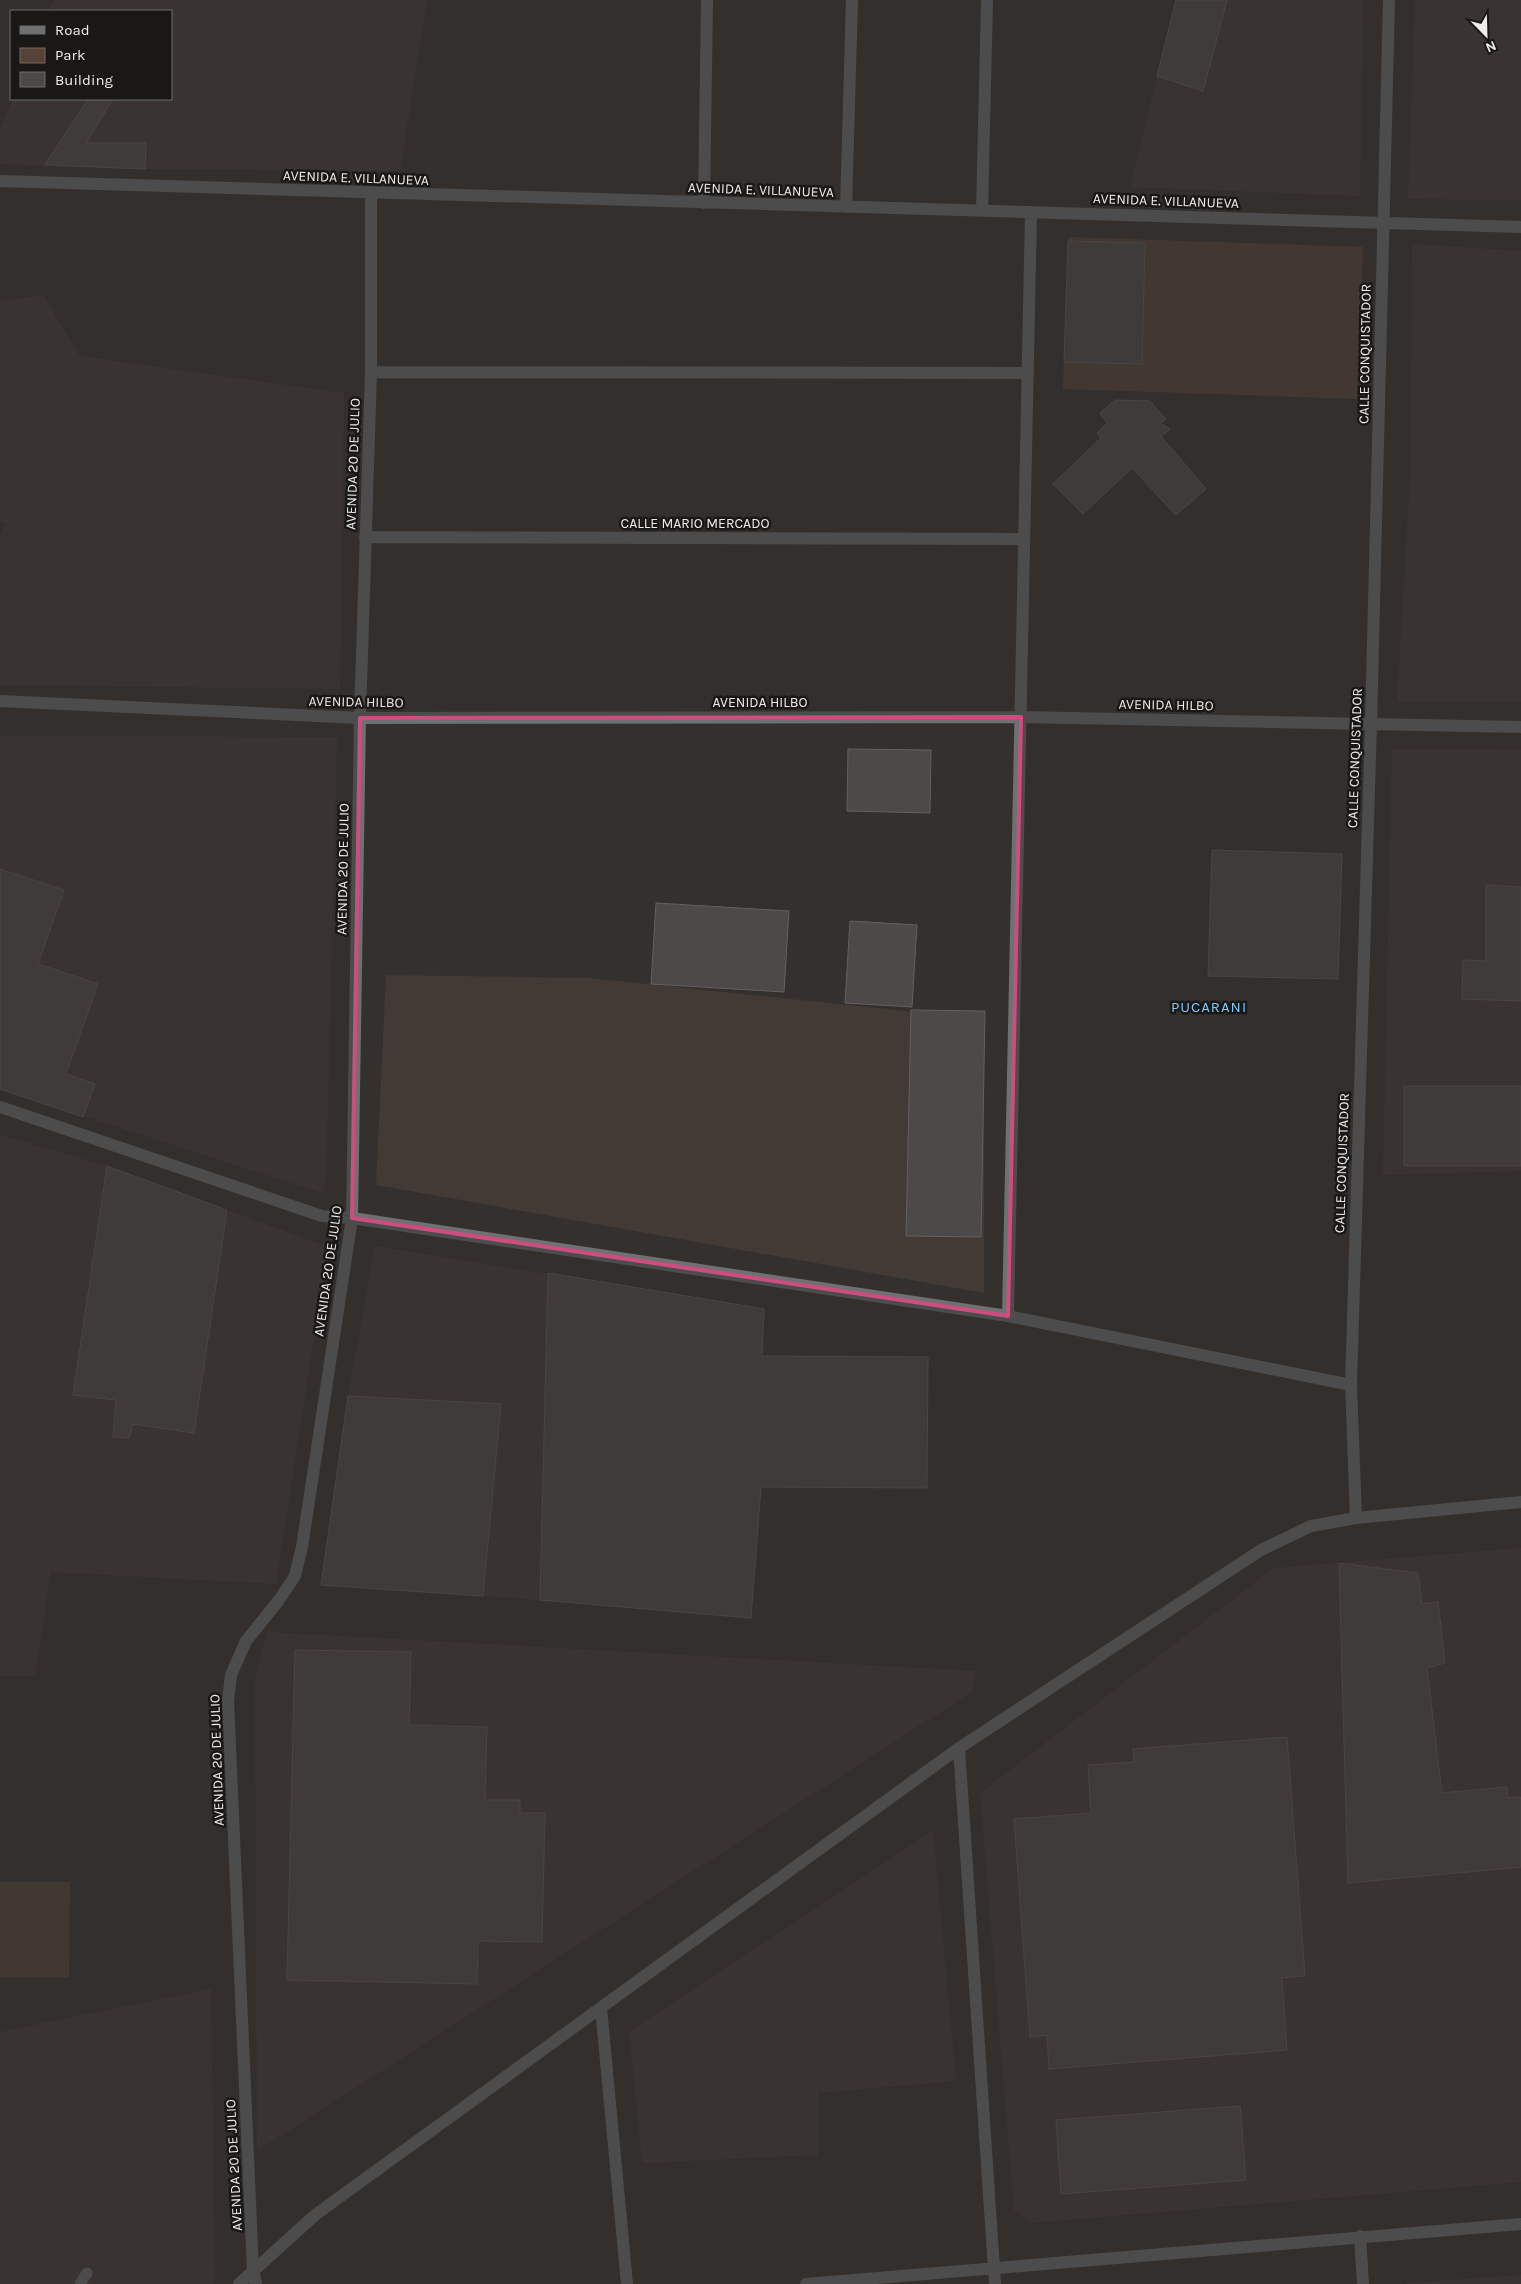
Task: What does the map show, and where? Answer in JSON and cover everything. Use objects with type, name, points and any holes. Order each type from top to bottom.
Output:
[{"type":"street","points":[[704,203],[707,0]]},
{"type":"street","points":[[846,207],[852,0]]},
{"type":"street","points":[[982,211],[987,0]]},
{"type":"street","name":"CALLE CONQUISTADOR","points":[[1356,1518],[1351,1385],[1371,724],[1389,0]]},
{"type":"street","name":"AVENIDA E. VILLANUEVA","points":[[0,181],[1521,227]]},
{"type":"street","name":"AVENIDA 20 DE JULIO","points":[[256,2284],[253,2270],[229,1711],[230,1676],[246,1641],[279,1600],[295,1576],[302,1547],[352,1218],[360,718],[371,372],[371,193]]},
{"type":"street","points":[[1008,1316],[1031,212]]},
{"type":"street","points":[[371,372],[1028,373]]},
{"type":"street","name":"CALLE MARIO MERCADO","points":[[366,536],[1024,539]]},
{"type":"street","name":"AVENIDA HILBO","points":[[0,702],[360,718],[1021,717],[1521,726]]},
{"type":"street","points":[[0,1107],[322,1216],[352,1218],[1008,1316],[1351,1385]]},
{"type":"street","points":[[239,2284],[315,2215],[959,1748],[1261,1550],[1310,1526],[1356,1518],[1521,1502]]},
{"type":"street","points":[[959,1748],[995,2284]]},
{"type":"street","points":[[601,2008],[627,2284]]},
{"type":"street","points":[[806,2284],[1360,2236],[1521,2224]]},
{"type":"street","points":[[1360,2236],[1363,2284]]},
{"type":"lane","points":[[80,2284],[86,2273]]},
{"type":"highlighted area","points":[[1021,717],[1008,1316],[352,1218],[360,718]]},
{"type":"shaded area","points":[[54,0],[427,0],[400,171],[145,169],[0,164],[0,129],[13,100],[172,100],[172,10],[49,10]]},
{"type":"shaded area","points":[[1176,0],[1363,0],[1360,196],[1130,187]]},
{"type":"shaded area","points":[[1415,0],[1521,0],[1521,200],[1408,199]]},
{"type":"shaded area","points":[[1412,244],[1521,251],[1521,702],[1397,702],[1411,462]]},
{"type":"shaded area","points":[[43,295],[80,356],[344,393],[340,689],[0,685],[0,536],[5,523],[0,521],[0,301]]},
{"type":"shaded area","points":[[0,736],[337,737],[326,1181],[322,1193],[0,1089]]},
{"type":"shaded area","points":[[1392,749],[1521,750],[1521,1171],[1383,1175]]},
{"type":"shaded area","points":[[386,975],[589,978],[984,1019],[984,1293],[376,1185]]},
{"type":"shaded area","points":[[0,1135],[101,1164],[328,1247],[276,1584],[51,1572],[35,1676],[0,1676]]},
{"type":"shaded area","points":[[375,1246],[764,1309],[761,1487],[751,1618],[540,1600],[321,1585],[348,1396]]},
{"type":"shaded area","points":[[1521,1548],[1521,2182],[1029,2223],[1014,2210],[980,1793],[1274,1568]]},
{"type":"shaded area","points":[[267,1632],[976,1671],[972,1692],[257,2151],[255,1679]]},
{"type":"shaded area","points":[[933,1830],[956,2081],[818,2093],[818,2155],[642,2163],[629,2032]]},
{"type":"shaded area","points":[[211,1989],[215,2280],[213,2284],[0,2284],[0,2032]]},
{"type":"shaded area","points":[[1521,2275],[1521,2284],[1405,2284],[1406,2283]]},
{"type":"green space","points":[[1069,237],[1363,247],[1357,399],[1063,389]]},
{"type":"green space","points":[[0,1882],[70,1882],[69,1977],[0,1977]]},
{"type":"building","points":[[1176,0],[1227,0],[1203,91],[1157,76]]},
{"type":"building","points":[[87,100],[112,100],[86,143],[146,143],[145,169],[45,165]]},
{"type":"building","points":[[1068,241],[1145,243],[1142,364],[1064,362]]},
{"type":"building","points":[[1115,400],[1150,401],[1166,419],[1160,423],[1170,429],[1161,436],[1206,489],[1176,515],[1132,468],[1083,514],[1053,484],[1101,438],[1097,433],[1107,423],[1100,413]]},
{"type":"building","points":[[848,749],[931,750],[930,813],[847,811]]},
{"type":"building","points":[[1212,850],[1342,854],[1338,979],[1208,976]]},
{"type":"building","points":[[0,869],[64,890],[38,964],[98,984],[66,1074],[95,1084],[83,1117],[0,1089]]},
{"type":"building","points":[[1486,885],[1521,887],[1521,1001],[1462,999],[1463,960],[1486,961]]},
{"type":"building","points":[[656,903],[789,911],[784,992],[651,984]]},
{"type":"building","points":[[850,921],[917,925],[912,1007],[845,1003]]},
{"type":"building","points":[[911,1010],[985,1011],[981,1237],[906,1236]]},
{"type":"building","points":[[1404,1086],[1521,1086],[1521,1166],[1404,1166]]},
{"type":"building","points":[[107,1166],[227,1210],[194,1433],[133,1424],[129,1438],[113,1437],[116,1400],[73,1395]]},
{"type":"building","points":[[548,1273],[764,1309],[762,1356],[928,1357],[927,1488],[761,1487],[751,1618],[540,1600]]},
{"type":"building","points":[[348,1396],[501,1404],[483,1596],[321,1585]]},
{"type":"building","points":[[1339,1563],[1418,1573],[1422,1604],[1438,1602],[1445,1663],[1427,1668],[1442,1793],[1507,1787],[1508,1798],[1521,1797],[1521,1867],[1348,1883]]},
{"type":"building","points":[[295,1650],[411,1652],[409,1725],[487,1727],[485,1800],[520,1800],[520,1813],[545,1813],[542,1942],[478,1941],[477,1984],[287,1980]]},
{"type":"building","points":[[1287,1737],[1305,1976],[1282,1978],[1287,2050],[1049,2069],[1047,2035],[1030,2037],[1014,1819],[1091,1813],[1088,1765],[1134,1762],[1133,1749]]},
{"type":"building","points":[[1240,2106],[1246,2180],[1061,2194],[1056,2120]]},
{"type":"district","name":"PUCARANI","points":[[1209,1007]]}]
